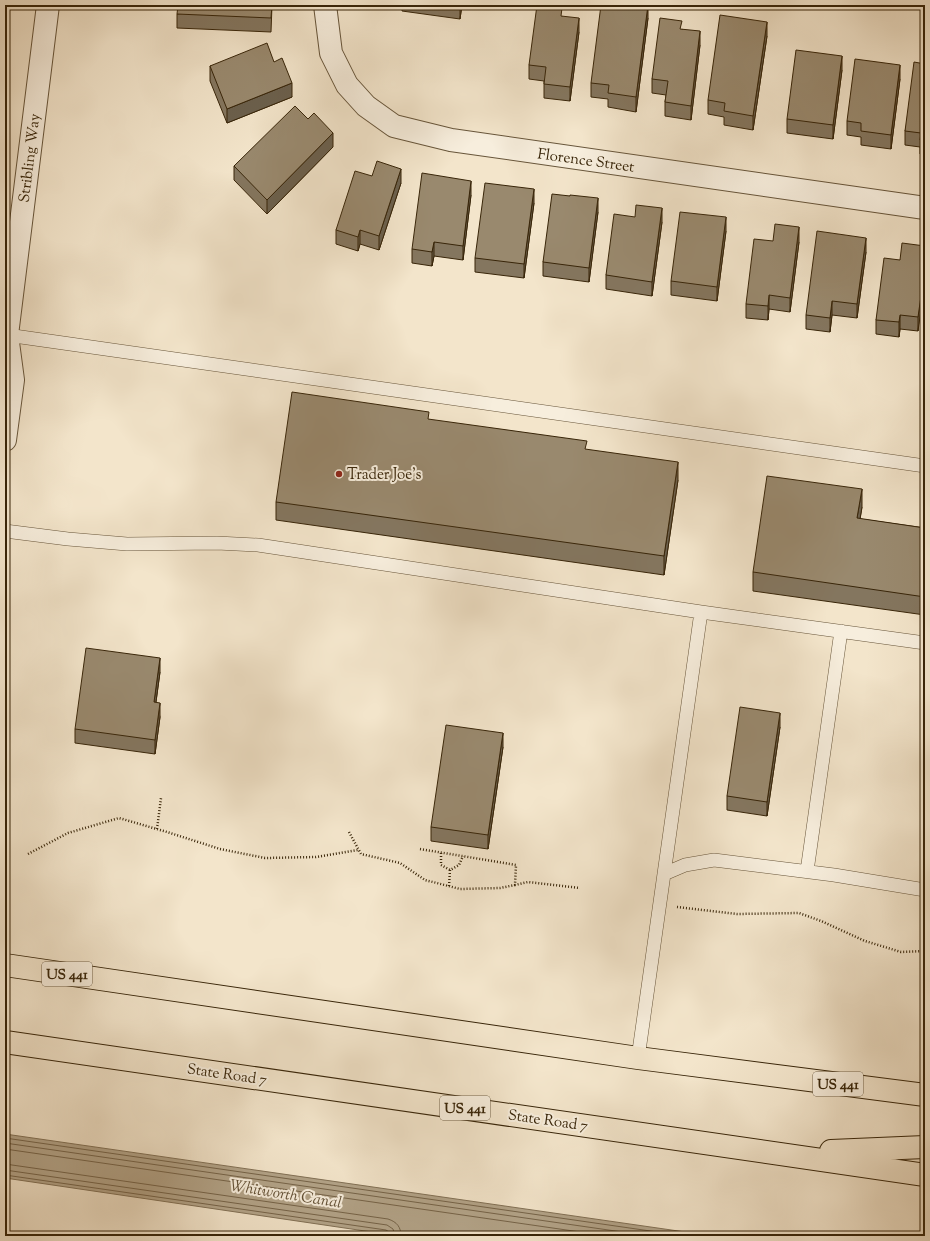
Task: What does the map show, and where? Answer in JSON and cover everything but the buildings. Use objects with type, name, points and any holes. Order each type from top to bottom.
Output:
[{"type":"main road","name":"US 441","points":[[5,965],[638,1058],[925,1095]]},
{"type":"main road","name":"State Road 7","points":[[5,1042],[925,1175]]},
{"type":"main road","points":[[780,1154],[925,1147]]},
{"type":"street","name":"Stribling Way","points":[[5,440],[13,380],[6,338],[48,5]]},
{"type":"street","name":"Florence Street","points":[[325,5],[332,52],[347,85],[366,106],[394,126],[451,140],[925,208]]},
{"type":"lane","points":[[6,338],[925,466]]},
{"type":"lane","points":[[5,530],[68,539],[126,544],[217,543],[258,545],[701,612],[925,643]]},
{"type":"lane","points":[[638,1058],[701,612]]},
{"type":"lane","points":[[807,872],[841,631]]},
{"type":"lane","points":[[664,874],[685,865],[714,860],[834,875],[925,890]]},
{"type":"path","points":[[157,829],[161,798]]},
{"type":"path","points":[[28,854],[68,832],[119,818],[220,849],[265,858],[316,857],[358,850]]},
{"type":"path","points":[[349,832],[361,854],[400,863],[425,880],[460,889],[500,888],[528,882],[580,888]]},
{"type":"path","points":[[420,849],[516,865],[515,885]]},
{"type":"path","points":[[441,853],[441,865],[450,870]]},
{"type":"path","points":[[450,870],[459,865],[463,856]]},
{"type":"path","points":[[448,886],[450,870]]},
{"type":"path","points":[[676,907],[737,914],[799,913],[872,943],[901,952],[925,951]]},
{"type":"water","name":"Whitworth Canal","points":[[5,1134],[713,1236],[399,1236],[5,1178]]},
{"type":"place","name":"Trader Joe's","points":[[339,474]]}]
